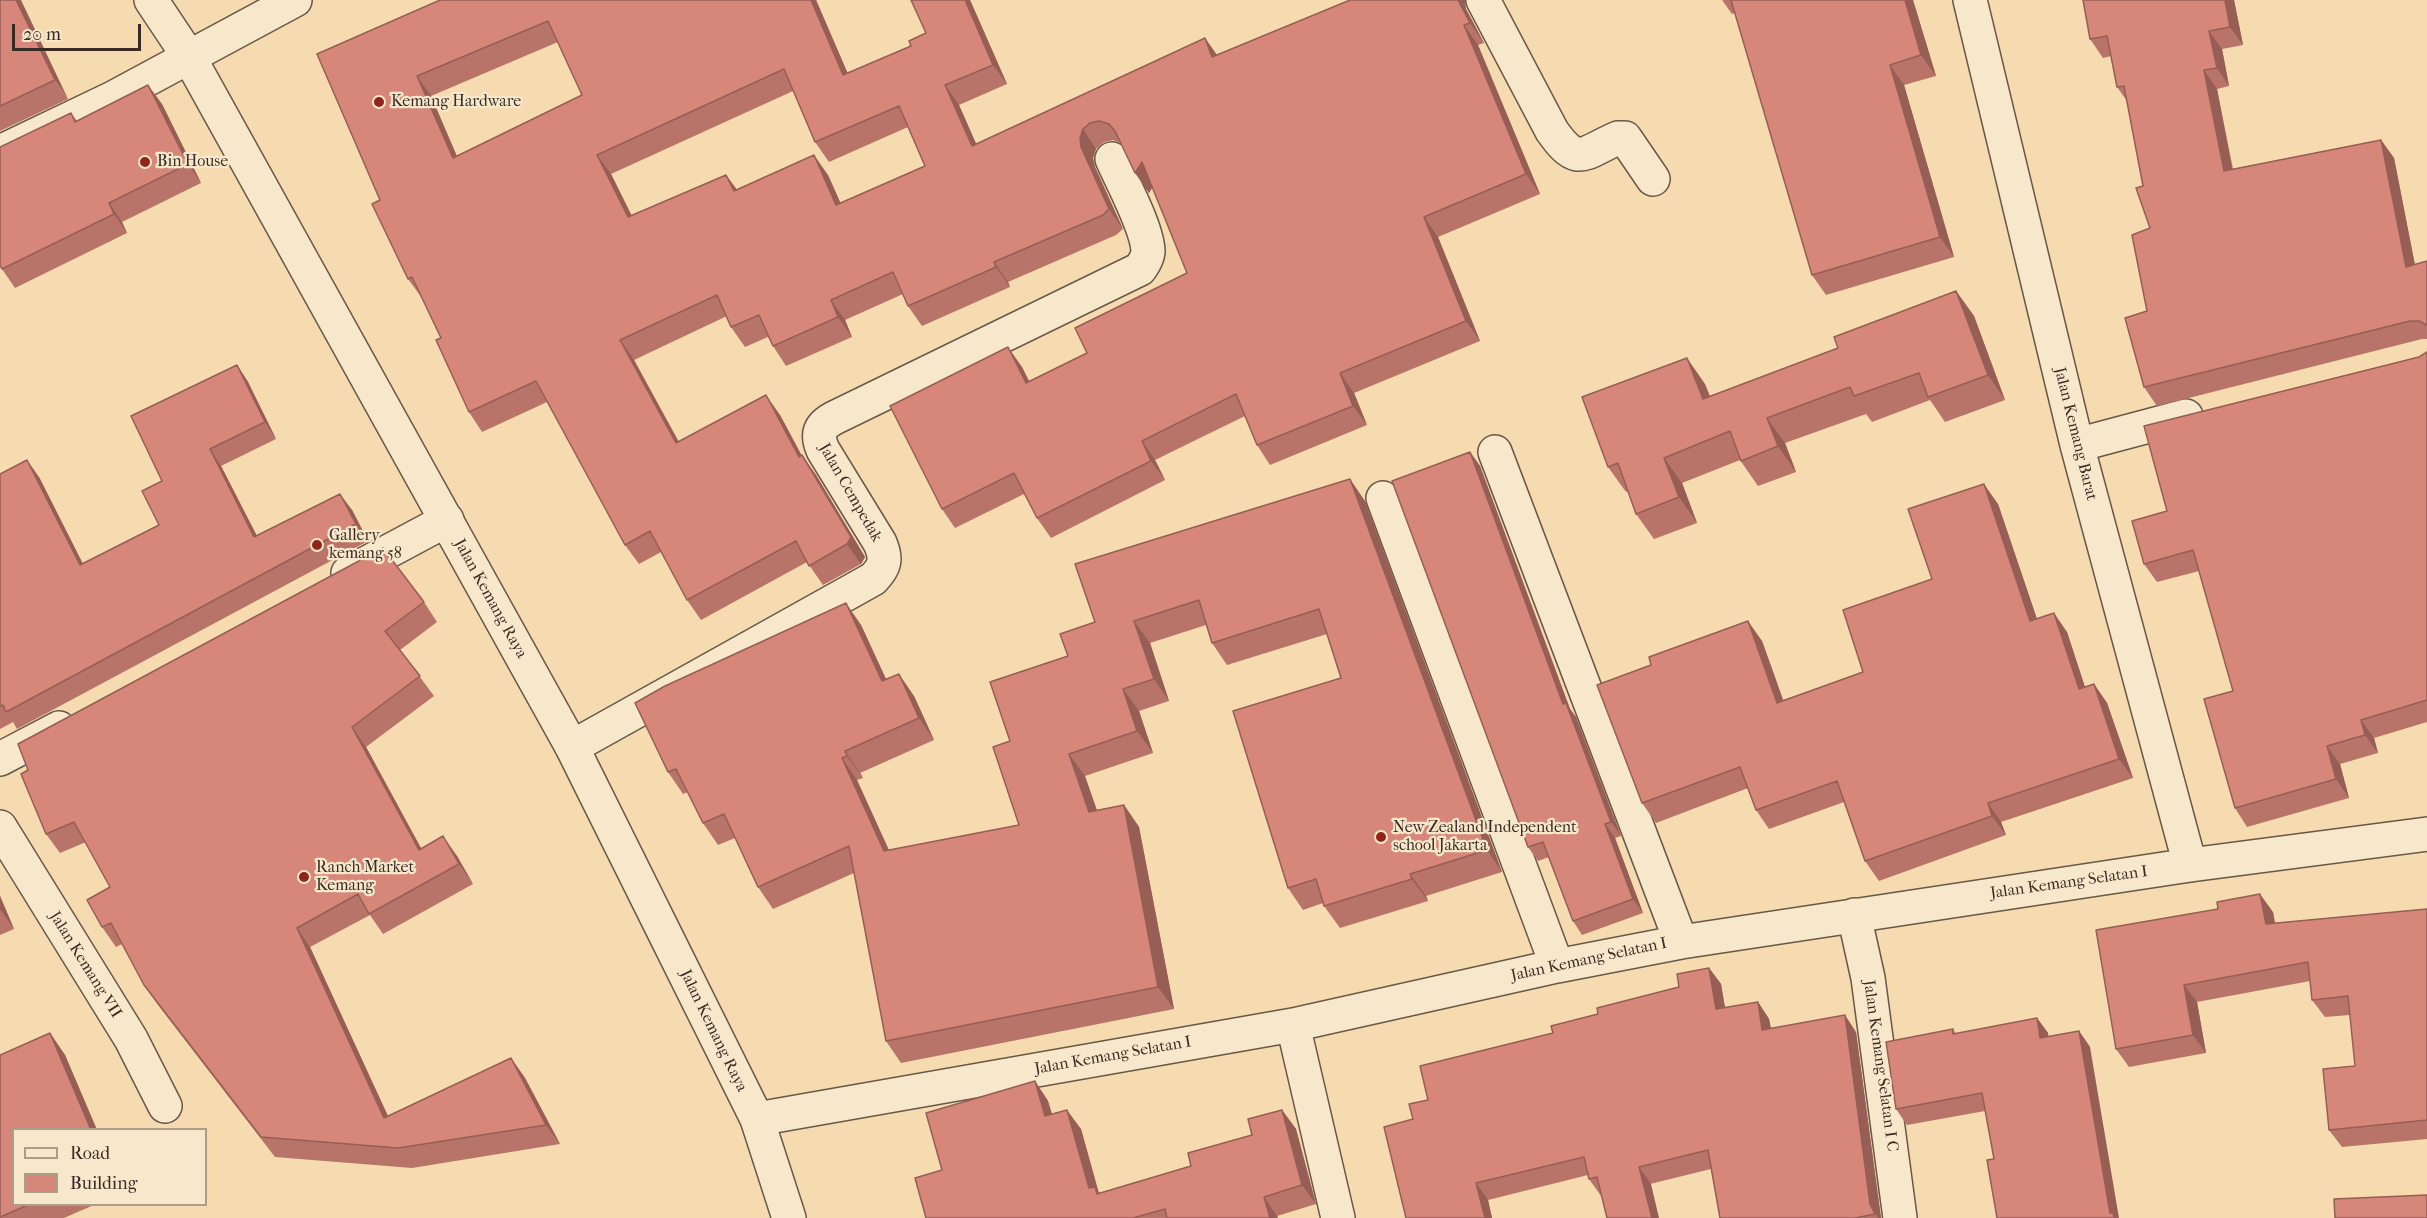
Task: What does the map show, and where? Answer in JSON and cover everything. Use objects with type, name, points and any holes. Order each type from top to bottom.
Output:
[{"type":"street","name":"Jalan Kemang Raya","points":[[151,0],[189,57],[572,747],[757,1119],[789,1218]]},
{"type":"street","points":[[0,152],[111,99],[295,0]]},
{"type":"street","points":[[1483,0],[1562,146],[1570,153],[1578,155],[1618,138],[1625,138],[1653,178]]},
{"type":"street","name":"Jalan Kemang Barat","points":[[1970,0],[2077,445],[2190,865]]},
{"type":"street","name":"Jalan Cempedak","points":[[572,747],[880,573],[885,561],[880,543],[823,450],[818,438],[819,430],[834,418],[1140,269],[1147,261],[1148,250],[1144,233],[1112,159]]},
{"type":"street","points":[[2077,445],[2213,410]]},
{"type":"street","points":[[1495,452],[1681,942]]},
{"type":"street","points":[[1383,498],[1557,966]]},
{"type":"street","points":[[320,588],[447,520]]},
{"type":"street","points":[[0,759],[82,715]]},
{"type":"street","name":"Jalan Kemang VII","points":[[0,827],[131,1040],[165,1106]]},
{"type":"street","name":"Jalan Kemang Selatan I","points":[[757,1119],[1293,1025],[1557,966],[1681,942],[2190,865],[2427,834]]},
{"type":"street","name":"Jalan Kemang Selatan I C","points":[[1854,915],[1868,978],[1900,1218]]},
{"type":"street","points":[[1293,1025],[1338,1218]]},
{"type":"building","points":[[0,0],[16,0],[55,80],[0,106]]},
{"type":"building","points":[[440,0],[811,0],[843,75],[911,46],[909,41],[926,33],[911,0],[965,0],[993,65],[945,85],[972,146],[1205,38],[1212,57],[1350,0],[1458,0],[1470,23],[1464,25],[1526,174],[1424,217],[1466,321],[1340,373],[1353,406],[1257,445],[1236,394],[1142,441],[1151,461],[1037,518],[1014,473],[942,509],[890,406],[1008,347],[1026,383],[1087,353],[1075,328],[1187,273],[1142,162],[1135,173],[1115,131],[1109,124],[1099,121],[1090,123],[1083,129],[1080,138],[1081,147],[1109,209],[1103,215],[994,262],[996,267],[908,306],[893,272],[831,300],[838,317],[773,346],[759,315],[731,327],[717,295],[620,340],[676,443],[766,395],[799,457],[802,455],[851,537],[847,544],[809,566],[796,541],[687,600],[650,531],[625,545],[536,381],[469,412],[436,340],[441,338],[412,277],[408,279],[372,204],[380,200],[317,54]],"holes":[[[548,21],[582,95],[453,158],[417,76]],[[784,69],[815,142],[899,106],[925,166],[836,205],[814,155],[734,191],[726,175],[628,217],[597,155]]]},
{"type":"building","points":[[1731,0],[1905,0],[1921,55],[1890,65],[1940,237],[1812,275]]},
{"type":"building","points":[[2083,0],[2225,0],[2230,27],[2209,31],[2217,68],[2204,70],[2224,171],[2381,140],[2406,267],[2427,261],[2427,325],[2419,321],[2410,321],[2144,387],[2125,318],[2147,311],[2132,235],[2150,228],[2136,188],[2143,186],[2124,86],[2117,87],[2107,36],[2090,39]]},
{"type":"building","points":[[148,85],[188,164],[109,203],[114,214],[2,269],[0,265],[0,147],[71,113],[75,122]]},
{"type":"building","points":[[1956,291],[1988,375],[1928,397],[1919,373],[1854,396],[1850,387],[1767,418],[1778,446],[1741,461],[1730,431],[1664,458],[1679,497],[1636,514],[1618,463],[1608,467],[1582,397],[1687,358],[1703,399],[1838,348],[1834,337]]},
{"type":"building","points":[[2427,352],[2427,700],[2361,720],[2365,735],[2327,746],[2336,779],[2235,808],[2204,699],[2233,691],[2193,550],[2144,564],[2132,521],[2167,511],[2144,426],[2419,357]]},
{"type":"building","points":[[237,365],[265,422],[210,449],[254,537],[340,494],[356,524],[6,712],[3,705],[0,706],[0,474],[27,460],[80,565],[159,525],[142,491],[162,481],[131,416]]},
{"type":"building","points":[[1470,452],[1563,704],[1566,703],[1611,822],[1605,824],[1633,899],[1573,921],[1543,842],[1528,847],[1392,481]]},
{"type":"building","points":[[1350,479],[1487,850],[1410,874],[1412,879],[1324,906],[1316,879],[1288,888],[1233,711],[1341,678],[1319,609],[1212,643],[1199,600],[1134,621],[1154,679],[1123,689],[1137,731],[1069,754],[1089,812],[1124,805],[1158,987],[886,1041],[849,846],[758,887],[724,814],[703,823],[676,769],[668,772],[635,703],[665,686],[846,603],[882,681],[899,674],[919,718],[845,751],[847,756],[842,758],[884,851],[1019,825],[993,747],[1010,741],[990,682],[1068,656],[1060,634],[1095,622],[1075,564]]},
{"type":"building","points":[[1984,484],[2030,621],[2054,613],[2079,689],[2094,684],[2119,759],[1988,803],[1992,816],[1865,861],[1837,781],[1756,810],[1740,767],[1642,803],[1597,685],[1651,665],[1649,657],[1748,621],[1777,703],[1863,672],[1843,610],[1932,579],[1908,509]]},
{"type":"building","points":[[383,548],[424,602],[385,631],[420,676],[352,727],[419,850],[443,836],[459,864],[369,914],[358,894],[297,928],[384,1118],[511,1058],[546,1125],[398,1148],[261,1137],[144,985],[111,923],[102,927],[87,900],[110,887],[74,822],[46,834],[21,774],[28,770],[18,744]]},
{"type":"building","points":[[2260,894],[2266,924],[2427,909],[2427,1120],[2329,1130],[2323,1069],[2355,1066],[2348,996],[2312,1000],[2308,962],[2184,985],[2193,1035],[2116,1049],[2096,930],[2218,909],[2217,902]]},
{"type":"building","points":[[1709,968],[1716,1009],[1758,1002],[1762,1030],[1845,1015],[1870,1204],[1875,1214],[1855,1218],[1720,1218],[1708,1150],[1639,1167],[1652,1218],[1607,1218],[1597,1177],[1589,1179],[1584,1157],[1476,1183],[1485,1218],[1406,1218],[1384,1127],[1413,1119],[1409,1104],[1428,1100],[1420,1066],[1553,1033],[1551,1026],[1598,1014],[1597,1008],[1679,987],[1677,974]]},
{"type":"building","points":[[2037,1018],[2040,1038],[2079,1031],[2110,1213],[2113,1213],[2114,1218],[1997,1218],[1987,1160],[1994,1159],[1982,1093],[1896,1109],[1886,1042],[1953,1029],[1953,1034]]},
{"type":"building","points":[[50,1033],[90,1128],[12,1128],[12,1206],[25,1206],[0,1217],[0,1055]]},
{"type":"building","points":[[1035,1081],[1045,1116],[1067,1110],[1089,1188],[1095,1187],[1097,1194],[1191,1166],[1188,1153],[1252,1135],[1248,1119],[1282,1110],[1302,1185],[1264,1197],[1270,1218],[1167,1218],[1165,1209],[1133,1218],[926,1218],[915,1178],[942,1170],[926,1113]]},
{"type":"building","points":[[2427,1195],[2427,1218],[2335,1218],[2334,1199]]},
{"type":"place","name":"Kemang Hardware","points":[[379,102]]},
{"type":"place","name":"Bin House","points":[[145,162]]},
{"type":"place","name":"Gallery kemang 58","points":[[317,545]]},
{"type":"place","name":"New Zealand Independent school Jakarta","points":[[1381,837]]},
{"type":"place","name":"Ranch Market Kemang","points":[[304,877]]}]
